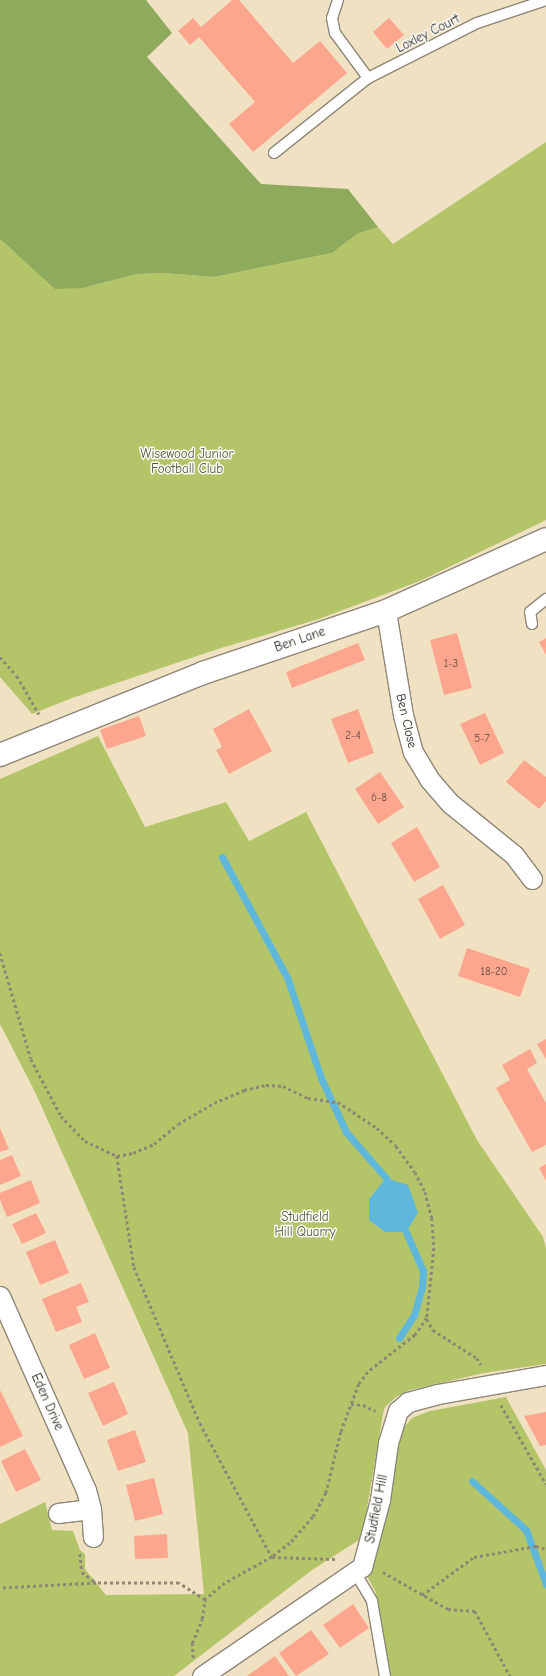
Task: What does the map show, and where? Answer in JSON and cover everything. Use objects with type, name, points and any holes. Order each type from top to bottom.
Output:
[{"type":"street","name":"Ben Lane","points":[[0,755],[203,673],[386,611],[546,539]]},
{"type":"street","name":"Ben Close","points":[[386,611],[403,715],[413,752],[429,779],[451,804],[514,855],[532,879]]},
{"type":"street","name":"Eden Drive","points":[[0,1296],[84,1484],[91,1509],[93,1537]]},
{"type":"street","name":"Studfield Hill","points":[[361,1568],[380,1500],[388,1443],[398,1411],[408,1402],[546,1375]]},
{"type":"street","points":[[58,1513],[91,1509]]},
{"type":"street","points":[[198,1669],[361,1568]]},
{"type":"lane","points":[[338,0],[332,18],[335,33],[368,78]]},
{"type":"lane","name":"Loxley Court","points":[[274,153],[368,78],[478,23],[546,0]]},
{"type":"lane","points":[[532,624],[530,612],[546,599]]},
{"type":"lane","points":[[361,1568],[372,1601],[385,1676]]},
{"type":"path","points":[[0,657],[17,676],[50,734]]},
{"type":"path","points":[[0,953],[31,1059],[61,1116],[85,1141],[117,1156],[134,1153],[154,1144],[184,1120],[214,1103],[244,1090],[266,1085],[283,1086],[308,1098],[326,1102],[338,1102],[377,1128],[396,1146],[425,1192],[432,1218],[434,1248],[427,1318],[415,1335],[368,1372],[359,1384],[341,1432],[326,1493],[313,1517],[290,1543],[272,1557],[225,1583],[205,1600],[202,1619],[192,1643],[191,1654],[198,1669]]},
{"type":"path","points":[[117,1156],[134,1266],[200,1423],[272,1557]]},
{"type":"path","points":[[427,1318],[433,1330],[478,1358],[489,1386]]},
{"type":"path","points":[[502,1407],[546,1484]]},
{"type":"path","points":[[93,1537],[80,1550],[82,1572],[96,1583]]},
{"type":"path","points":[[422,1595],[474,1557],[536,1546],[546,1549]]},
{"type":"path","points":[[272,1557],[335,1558],[361,1568],[393,1576],[422,1595],[448,1609],[475,1611],[510,1676]]},
{"type":"path","points":[[0,1588],[96,1583],[179,1583],[205,1600]]},
{"type":"green space","points":[[0,0],[146,0],[172,33],[147,57],[261,184],[348,189],[378,227],[357,234],[332,253],[214,277],[164,273],[137,274],[83,288],[55,289],[0,239]]},
{"type":"green space","name":"Wisewood Junior Football Club","points":[[546,142],[546,520],[420,581],[319,619],[221,648],[72,698],[32,714],[0,677],[0,239],[13,251],[83,288],[137,274],[164,273],[214,277],[332,253],[357,234],[378,227],[393,244]]},
{"type":"green space","name":"Studfield Hill Quarry","points":[[98,736],[145,827],[226,802],[249,841],[306,812],[477,1140],[543,1237],[546,1248],[546,1364],[484,1373],[410,1390],[396,1397],[385,1407],[383,1414],[362,1538],[312,1570],[174,1676],[0,1676],[0,1524],[45,1502],[52,1530],[73,1531],[80,1550],[85,1554],[85,1569],[106,1595],[204,1594],[188,1433],[35,1092],[0,1024],[0,779]]},
{"type":"green space","points":[[506,1397],[546,1470],[546,1676],[391,1676],[376,1593],[366,1574],[378,1548],[396,1445],[402,1430],[412,1418],[430,1411]]},
{"type":"water","points":[[386,1178],[408,1185],[418,1213],[406,1232],[385,1232],[369,1220],[369,1199]]},
{"type":"building","points":[[232,0],[239,0],[293,63],[320,41],[347,73],[253,152],[229,124],[255,102],[199,37],[190,45],[178,31],[193,18],[201,27]]},
{"type":"building","points":[[389,18],[404,35],[387,49],[373,32]]},
{"type":"building","points":[[457,633],[472,688],[444,695],[430,640]]},
{"type":"building","points":[[546,638],[546,655],[539,642]]},
{"type":"building","points":[[358,643],[365,660],[292,688],[286,672]]},
{"type":"building","points":[[249,709],[272,751],[229,774],[216,750],[222,747],[213,729]]},
{"type":"building","points":[[358,709],[374,753],[348,763],[331,719]]},
{"type":"building","points":[[485,713],[504,753],[480,765],[460,724]]},
{"type":"building","points":[[139,716],[146,736],[107,749],[100,730]]},
{"type":"building","points":[[524,760],[546,777],[546,801],[539,809],[506,782]]},
{"type":"building","points":[[380,772],[404,807],[378,824],[355,789]]},
{"type":"building","points":[[417,827],[440,867],[414,882],[391,843]]},
{"type":"building","points":[[443,885],[465,925],[440,939],[418,899]]},
{"type":"building","points":[[467,948],[530,969],[520,997],[458,976]]},
{"type":"building","points":[[546,1039],[546,1059],[537,1044]]},
{"type":"building","points":[[530,1049],[537,1063],[527,1069],[546,1103],[546,1145],[532,1152],[496,1088],[510,1080],[502,1065]]},
{"type":"building","points":[[0,1128],[9,1149],[0,1152]]},
{"type":"building","points":[[12,1155],[21,1176],[0,1185],[0,1160]]},
{"type":"building","points":[[546,1164],[546,1181],[539,1168]]},
{"type":"building","points":[[31,1180],[40,1203],[7,1217],[0,1200],[0,1193]]},
{"type":"building","points":[[36,1213],[46,1233],[22,1244],[12,1224]]},
{"type":"building","points":[[55,1240],[69,1273],[40,1285],[26,1252]]},
{"type":"building","points":[[81,1283],[89,1302],[76,1307],[82,1322],[56,1332],[42,1299]]},
{"type":"building","points":[[95,1333],[110,1368],[84,1379],[69,1345]]},
{"type":"building","points":[[114,1382],[128,1414],[103,1426],[88,1393]]},
{"type":"building","points":[[0,1390],[23,1436],[0,1447]]},
{"type":"building","points":[[546,1412],[546,1445],[540,1446],[524,1416]]},
{"type":"building","points":[[135,1430],[146,1462],[118,1471],[107,1440]]},
{"type":"building","points":[[25,1449],[41,1480],[16,1492],[1,1461]]},
{"type":"building","points":[[154,1478],[163,1514],[135,1521],[126,1485]]},
{"type":"building","points":[[167,1534],[168,1558],[135,1559],[134,1536]]},
{"type":"building","points":[[353,1604],[369,1628],[340,1648],[323,1625]]},
{"type":"building","points":[[311,1630],[329,1654],[296,1676],[279,1653]]},
{"type":"building","points":[[275,1656],[289,1676],[247,1676]]},
{"type":"waterway","points":[[222,857],[287,977],[321,1078],[346,1132],[386,1178]]},
{"type":"waterway","points":[[399,1338],[414,1315],[422,1287],[423,1271],[406,1232]]},
{"type":"waterway","points":[[472,1481],[526,1530],[546,1584]]}]
